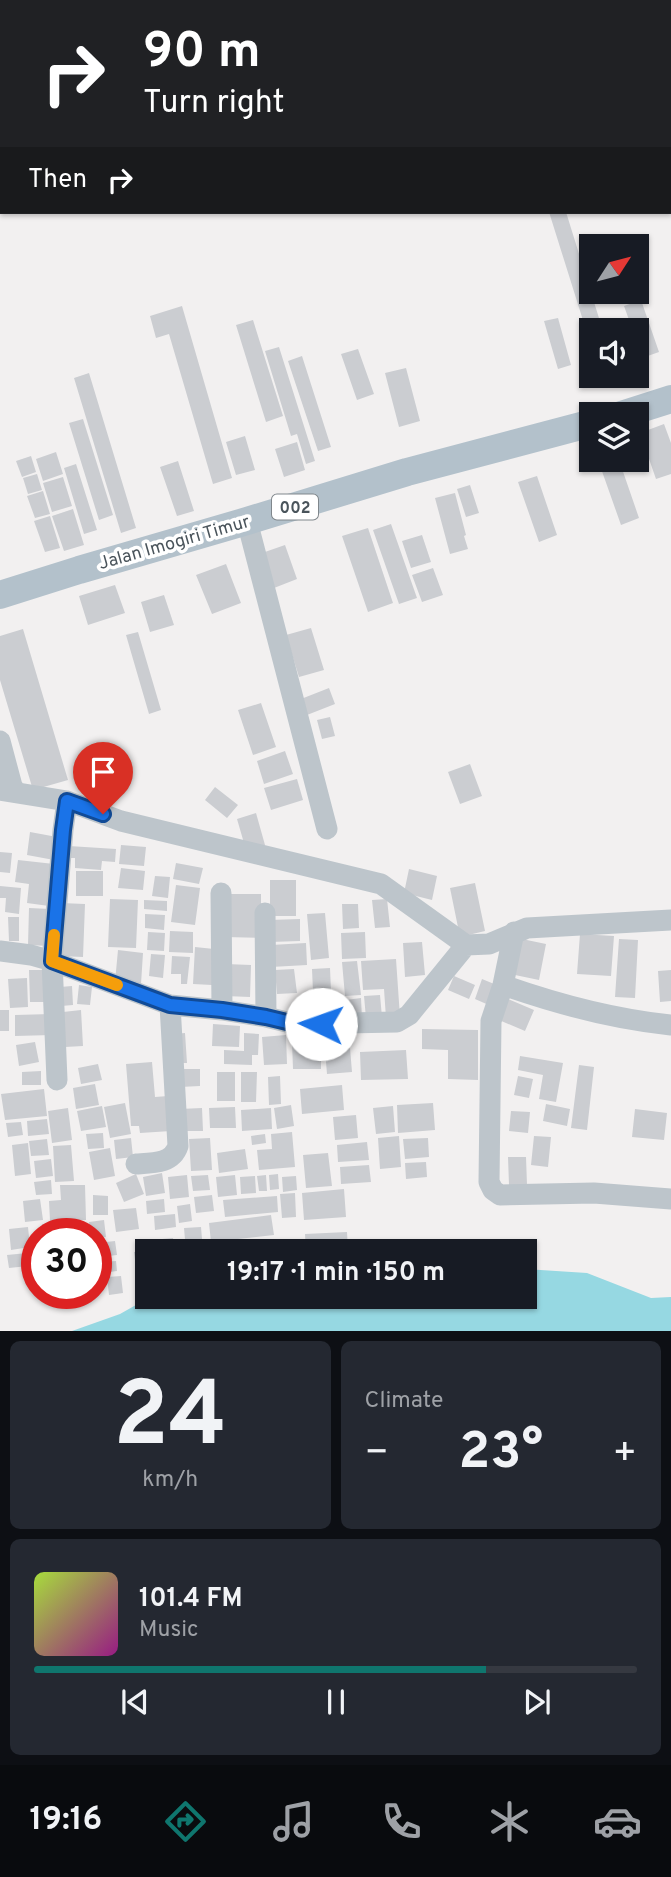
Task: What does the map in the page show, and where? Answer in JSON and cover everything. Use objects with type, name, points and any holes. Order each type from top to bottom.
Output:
[{"type":"main road","points":[[649,406],[671,399]]},
{"type":"main road","name":"Jalan Imogiri Timur","points":[[0,595],[407,472],[579,426]]},
{"type":"street","points":[[247,522],[327,829]]},
{"type":"street","points":[[0,741],[12,786],[8,791],[65,815],[121,821],[382,884],[466,946],[489,944],[527,928],[671,920]]},
{"type":"street","points":[[57,1080],[52,961],[65,815]]},
{"type":"street","points":[[221,893],[222,1010]]},
{"type":"street","points":[[265,913],[266,1017]]},
{"type":"street","points":[[514,932],[504,980],[491,1021],[489,1182],[493,1190],[500,1195],[594,1194],[671,1199]]},
{"type":"street","points":[[0,951],[52,961],[170,1005],[222,1010],[295,1024],[397,1022],[409,1015],[466,946]]},
{"type":"street","points":[[504,980],[546,1000],[636,1021],[671,1025]]},
{"type":"street","points":[[136,1164],[169,1159],[178,1146],[170,1005]]},
{"type":"water","points":[[537,1270],[587,1273],[651,1298],[671,1297],[671,1331],[72,1331],[120,1314],[135,1306],[135,1309],[537,1309]]},
{"type":"building","points":[[550,214],[567,214],[579,254],[579,304],[595,304],[599,318],[582,318]]},
{"type":"building","points":[[642,304],[647,318],[628,318],[624,306]]},
{"type":"building","points":[[182,306],[232,478],[213,484],[169,334],[156,338],[150,316]]},
{"type":"building","points":[[558,318],[571,365],[558,369],[544,321]]},
{"type":"building","points":[[253,320],[283,416],[266,422],[236,325]]},
{"type":"building","points":[[649,323],[659,352],[649,356]]},
{"type":"building","points":[[279,347],[315,461],[306,464],[297,434],[291,436],[265,351]]},
{"type":"building","points":[[358,349],[374,394],[357,400],[341,354]]},
{"type":"building","points":[[302,356],[331,447],[318,451],[288,361]]},
{"type":"building","points":[[406,368],[420,421],[399,427],[385,373]]},
{"type":"building","points":[[89,373],[136,528],[121,533],[74,378]]},
{"type":"building","points":[[83,419],[113,515],[99,520],[69,423]]},
{"type":"building","points":[[664,424],[671,443],[671,474],[656,479],[649,459],[649,430]]},
{"type":"building","points":[[245,436],[255,470],[236,475],[226,442]]},
{"type":"building","points":[[297,442],[305,470],[284,477],[275,449]]},
{"type":"building","points":[[56,452],[63,474],[43,481],[36,459]]},
{"type":"building","points":[[31,456],[36,472],[22,477],[16,461]]},
{"type":"building","points":[[178,461],[194,511],[177,516],[160,467]]},
{"type":"building","points":[[76,464],[97,530],[84,534],[64,468]]},
{"type":"building","points":[[602,472],[623,472],[639,518],[621,525]]},
{"type":"building","points":[[37,474],[42,490],[28,494],[23,478]]},
{"type":"building","points":[[537,476],[557,535],[539,542],[518,482]]},
{"type":"building","points":[[63,477],[72,506],[52,512],[43,483]]},
{"type":"building","points":[[470,485],[479,513],[466,517],[457,489]]},
{"type":"building","points":[[43,491],[50,514],[35,518],[27,496]]},
{"type":"building","points":[[455,493],[468,549],[450,554],[435,498]]},
{"type":"building","points":[[73,509],[84,545],[64,551],[52,516]]},
{"type":"building","points":[[50,516],[60,548],[45,552],[34,521]]},
{"type":"building","points":[[391,524],[417,598],[399,604],[373,530]]},
{"type":"building","points":[[368,528],[393,603],[368,612],[342,536]]},
{"type":"building","points":[[422,535],[431,562],[411,568],[402,541]]},
{"type":"building","points":[[285,545],[297,579],[274,588],[262,553]]},
{"type":"building","points":[[226,564],[241,603],[212,614],[196,575]]},
{"type":"building","points":[[433,568],[443,595],[422,602],[412,575]]},
{"type":"building","points":[[115,585],[125,613],[88,625],[79,596]]},
{"type":"building","points":[[164,595],[174,625],[150,632],[141,602]]},
{"type":"building","points":[[311,628],[324,670],[299,677],[286,635]]},
{"type":"building","points":[[23,629],[68,780],[33,790],[0,680],[0,636]]},
{"type":"building","points":[[138,632],[161,710],[149,714],[126,635]]},
{"type":"building","points":[[329,688],[335,704],[307,715],[301,699]]},
{"type":"building","points":[[261,703],[276,747],[253,755],[238,710]]},
{"type":"building","points":[[330,717],[335,736],[322,739],[317,720]]},
{"type":"building","points":[[285,751],[293,774],[264,784],[257,761]]},
{"type":"building","points":[[470,764],[482,796],[460,804],[448,772]]},
{"type":"building","points":[[297,779],[303,800],[271,810],[264,788]]},
{"type":"building","points":[[215,787],[238,805],[227,818],[205,800]]},
{"type":"building","points":[[256,813],[265,845],[246,850],[237,819]]},
{"type":"building","points":[[30,832],[57,837],[54,860],[27,855]]},
{"type":"building","points":[[121,845],[146,847],[144,866],[119,864]]},
{"type":"building","points":[[69,846],[116,849],[115,862],[102,861],[101,870],[75,868],[75,858],[69,858]]},
{"type":"building","points":[[0,852],[12,853],[10,873],[0,872]]},
{"type":"building","points":[[18,860],[54,864],[49,906],[27,903],[29,884],[15,882]]},
{"type":"building","points":[[176,863],[203,868],[199,884],[173,879]]},
{"type":"building","points":[[121,868],[145,871],[143,890],[118,888]]},
{"type":"building","points":[[409,869],[437,876],[432,900],[404,893]]},
{"type":"building","points":[[76,871],[103,871],[103,896],[76,896]]},
{"type":"building","points":[[155,876],[170,877],[168,898],[152,896]]},
{"type":"building","points":[[270,880],[296,880],[296,916],[270,916]]},
{"type":"building","points":[[475,883],[485,931],[460,937],[450,888]]},
{"type":"building","points":[[176,885],[200,888],[195,925],[171,922]]},
{"type":"building","points":[[0,886],[21,888],[19,914],[5,912],[6,898],[0,898]]},
{"type":"building","points":[[225,894],[261,894],[261,938],[225,937]]},
{"type":"building","points":[[110,899],[138,900],[136,948],[108,947]]},
{"type":"building","points":[[387,899],[390,927],[375,928],[372,900]]},
{"type":"building","points":[[144,900],[167,901],[167,911],[144,909]]},
{"type":"building","points":[[61,903],[85,904],[83,957],[59,956]]},
{"type":"building","points":[[342,904],[358,904],[359,928],[343,929]]},
{"type":"building","points":[[29,908],[50,909],[49,946],[28,945]]},
{"type":"building","points":[[325,913],[329,958],[311,960],[307,914]]},
{"type":"building","points":[[145,914],[165,915],[164,930],[145,928]]},
{"type":"building","points":[[8,917],[19,917],[19,941],[9,941]]},
{"type":"building","points":[[300,919],[300,941],[270,942],[269,920]]},
{"type":"building","points":[[170,931],[193,932],[193,953],[169,952]]},
{"type":"building","points":[[148,932],[165,933],[164,951],[147,950]]},
{"type":"building","points":[[365,932],[366,958],[342,959],[341,933]]},
{"type":"building","points":[[580,934],[614,936],[611,976],[577,974]]},
{"type":"building","points":[[522,939],[546,944],[539,980],[515,975]]},
{"type":"building","points":[[619,939],[638,940],[635,998],[615,997]]},
{"type":"building","points":[[422,942],[425,975],[405,977],[403,943]]},
{"type":"building","points":[[306,943],[307,965],[271,967],[271,945]]},
{"type":"building","points":[[195,947],[214,949],[212,985],[193,984]]},
{"type":"building","points":[[118,950],[143,953],[141,984],[115,982]]},
{"type":"building","points":[[151,954],[165,955],[163,978],[149,976]]},
{"type":"building","points":[[172,956],[190,957],[187,984],[181,984],[181,974],[171,974]]},
{"type":"building","points":[[396,959],[400,1017],[386,1018],[384,989],[363,990],[361,961]]},
{"type":"building","points":[[357,961],[361,995],[345,996],[342,962]]},
{"type":"building","points":[[226,964],[251,965],[250,997],[225,996]]},
{"type":"building","points":[[330,968],[331,991],[313,992],[312,969]]},
{"type":"building","points":[[294,969],[297,993],[277,994],[275,970]]},
{"type":"building","points":[[29,970],[43,970],[44,1002],[30,1002]]},
{"type":"building","points":[[671,970],[671,1001],[660,1002],[658,971]]},
{"type":"building","points":[[454,976],[475,985],[469,999],[448,990]]},
{"type":"building","points":[[27,978],[28,1007],[10,1008],[8,979]]},
{"type":"building","points":[[482,979],[499,986],[491,1006],[475,999]]},
{"type":"building","points":[[79,985],[92,987],[90,1005],[77,1004]]},
{"type":"building","points":[[72,986],[73,1005],[61,1006],[60,987]]},
{"type":"building","points":[[380,995],[382,1017],[366,1018],[364,996]]},
{"type":"building","points":[[361,998],[362,1019],[348,1020],[346,1000]]},
{"type":"building","points":[[508,999],[534,1010],[525,1031],[499,1020]]},
{"type":"building","points":[[0,1010],[9,1010],[9,1031],[0,1031]]},
{"type":"building","points":[[81,1010],[83,1046],[65,1047],[63,1012]]},
{"type":"building","points":[[51,1014],[52,1035],[15,1036],[15,1015]]},
{"type":"building","points":[[213,1024],[240,1026],[239,1047],[212,1046]]},
{"type":"building","points":[[422,1029],[478,1030],[478,1080],[448,1079],[448,1050],[422,1049]]},
{"type":"building","points":[[185,1033],[187,1063],[175,1063],[173,1034]]},
{"type":"building","points":[[244,1033],[259,1034],[258,1055],[252,1055],[252,1065],[224,1064],[224,1050],[244,1051]]},
{"type":"building","points":[[286,1035],[287,1064],[264,1065],[262,1037]]},
{"type":"building","points":[[35,1042],[39,1062],[19,1066],[16,1045]]},
{"type":"building","points":[[292,1042],[321,1042],[321,1069],[293,1069]]},
{"type":"building","points":[[350,1048],[352,1072],[327,1074],[325,1050]]},
{"type":"building","points":[[406,1050],[408,1079],[361,1080],[360,1052]]},
{"type":"building","points":[[520,1056],[563,1063],[556,1102],[539,1099],[543,1075],[518,1070]]},
{"type":"building","points":[[152,1062],[155,1097],[168,1096],[171,1131],[140,1133],[139,1126],[131,1126],[126,1064]]},
{"type":"building","points":[[98,1064],[102,1080],[81,1084],[78,1068]]},
{"type":"building","points":[[579,1065],[594,1067],[587,1130],[571,1128]]},
{"type":"building","points":[[180,1069],[200,1069],[200,1086],[180,1087]]},
{"type":"building","points":[[41,1071],[41,1085],[22,1085],[22,1072]]},
{"type":"building","points":[[217,1072],[235,1072],[235,1101],[217,1101]]},
{"type":"building","points":[[241,1072],[257,1072],[256,1102],[241,1102]]},
{"type":"building","points":[[280,1076],[281,1104],[269,1105],[268,1077]]},
{"type":"building","points":[[518,1076],[533,1079],[529,1098],[514,1095]]},
{"type":"building","points":[[95,1084],[99,1105],[76,1109],[73,1088]]},
{"type":"building","points":[[342,1085],[344,1110],[302,1114],[300,1089]]},
{"type":"building","points":[[44,1089],[47,1116],[5,1120],[1,1094]]},
{"type":"building","points":[[125,1103],[131,1134],[110,1138],[104,1107]]},
{"type":"building","points":[[433,1103],[435,1130],[398,1133],[397,1105]]},
{"type":"building","points":[[546,1104],[570,1109],[567,1126],[543,1121]]},
{"type":"building","points":[[291,1105],[294,1126],[277,1129],[274,1108]]},
{"type":"building","points":[[102,1106],[106,1127],[81,1131],[77,1111]]},
{"type":"building","points":[[393,1106],[395,1132],[376,1134],[373,1108]]},
{"type":"building","points":[[235,1107],[236,1128],[210,1128],[209,1108]]},
{"type":"building","points":[[68,1108],[72,1140],[52,1143],[48,1111]]},
{"type":"building","points":[[202,1108],[203,1131],[181,1131],[180,1109]]},
{"type":"building","points":[[271,1108],[272,1129],[242,1131],[241,1110]]},
{"type":"building","points":[[635,1109],[667,1113],[664,1140],[632,1137]]},
{"type":"building","points":[[511,1111],[530,1112],[528,1133],[509,1131]]},
{"type":"building","points":[[356,1115],[358,1138],[335,1140],[333,1117]]},
{"type":"building","points":[[47,1119],[49,1134],[28,1136],[27,1121]]},
{"type":"building","points":[[21,1122],[23,1135],[8,1137],[6,1123]]},
{"type":"building","points":[[292,1132],[295,1167],[259,1170],[257,1150],[272,1149],[271,1134]]},
{"type":"building","points":[[103,1133],[104,1148],[88,1149],[86,1134]]},
{"type":"building","points":[[265,1134],[266,1143],[252,1145],[251,1136]]},
{"type":"building","points":[[399,1136],[401,1167],[380,1169],[378,1138]]},
{"type":"building","points":[[534,1136],[551,1137],[548,1167],[531,1165]]},
{"type":"building","points":[[131,1138],[133,1157],[116,1159],[114,1140]]},
{"type":"building","points":[[210,1138],[212,1170],[191,1171],[189,1139]]},
{"type":"building","points":[[428,1138],[429,1157],[405,1159],[403,1139]]},
{"type":"building","points":[[47,1139],[49,1155],[31,1156],[29,1141]]},
{"type":"building","points":[[367,1142],[369,1160],[338,1162],[337,1145]]},
{"type":"building","points":[[28,1143],[31,1174],[15,1176],[12,1145]]},
{"type":"building","points":[[71,1145],[74,1181],[55,1182],[53,1146]]},
{"type":"building","points":[[110,1148],[115,1176],[94,1180],[89,1152]]},
{"type":"building","points":[[245,1149],[248,1169],[219,1173],[217,1153]]},
{"type":"building","points":[[328,1153],[332,1186],[306,1188],[303,1155]]},
{"type":"building","points":[[508,1157],[526,1157],[527,1185],[509,1185]]},
{"type":"building","points":[[51,1159],[53,1176],[36,1178],[34,1161]]},
{"type":"building","points":[[426,1162],[427,1177],[406,1179],[405,1163]]},
{"type":"building","points":[[369,1165],[371,1182],[341,1184],[340,1167]]},
{"type":"building","points":[[162,1173],[165,1193],[146,1196],[143,1177]]},
{"type":"building","points":[[136,1174],[144,1194],[124,1202],[116,1183]]},
{"type":"building","points":[[278,1174],[279,1189],[270,1190],[269,1175]]},
{"type":"building","points":[[187,1175],[189,1197],[170,1199],[168,1177]]},
{"type":"building","points":[[208,1175],[210,1190],[193,1191],[191,1176]]},
{"type":"building","points":[[235,1175],[237,1195],[218,1197],[216,1177]]},
{"type":"building","points":[[266,1175],[267,1191],[259,1191],[257,1176]]},
{"type":"building","points":[[255,1176],[256,1193],[241,1194],[240,1177]]},
{"type":"building","points":[[296,1176],[297,1190],[283,1192],[282,1177]]},
{"type":"building","points":[[51,1180],[52,1194],[36,1195],[34,1182]]},
{"type":"building","points":[[60,1185],[85,1185],[86,1218],[50,1218],[49,1201],[61,1200]]},
{"type":"building","points":[[344,1189],[346,1217],[304,1220],[302,1193]]},
{"type":"building","points":[[295,1193],[296,1217],[282,1218],[280,1194]]},
{"type":"building","points":[[93,1195],[108,1196],[108,1215],[93,1215]]},
{"type":"building","points":[[212,1195],[214,1211],[196,1213],[194,1197]]},
{"type":"building","points":[[277,1196],[278,1212],[225,1217],[223,1200]]},
{"type":"building","points":[[40,1199],[43,1218],[25,1218],[23,1201]]},
{"type":"building","points":[[164,1199],[165,1212],[147,1214],[146,1201]]},
{"type":"building","points":[[190,1204],[192,1221],[179,1223],[177,1206]]},
{"type":"building","points":[[136,1208],[139,1229],[116,1232],[113,1210]]},
{"type":"building","points":[[175,1214],[176,1227],[155,1230],[154,1216]]},
{"type":"building","points":[[271,1215],[274,1235],[211,1239],[209,1223]]},
{"type":"building","points":[[201,1227],[202,1239],[185,1239],[184,1228]]},
{"type":"building","points":[[21,1228],[21,1248],[11,1250],[9,1229]]},
{"type":"building","points":[[347,1232],[347,1239],[305,1239],[305,1234]]},
{"type":"building","points":[[112,1241],[115,1241],[117,1255],[112,1256]]},
{"type":"building","points":[[21,1254],[21,1267],[9,1268],[7,1255]]},
{"type":"building","points":[[112,1261],[116,1261],[117,1271],[112,1272]]},
{"type":"building","points":[[121,1276],[123,1293],[112,1295],[112,1277]]},
{"type":"slow traffic","points":[[54,935],[52,961],[117,985]]},
{"type":"route","points":[[103,814],[67,801],[52,961],[170,1005],[222,1010],[295,1024],[321,1024]]}]
